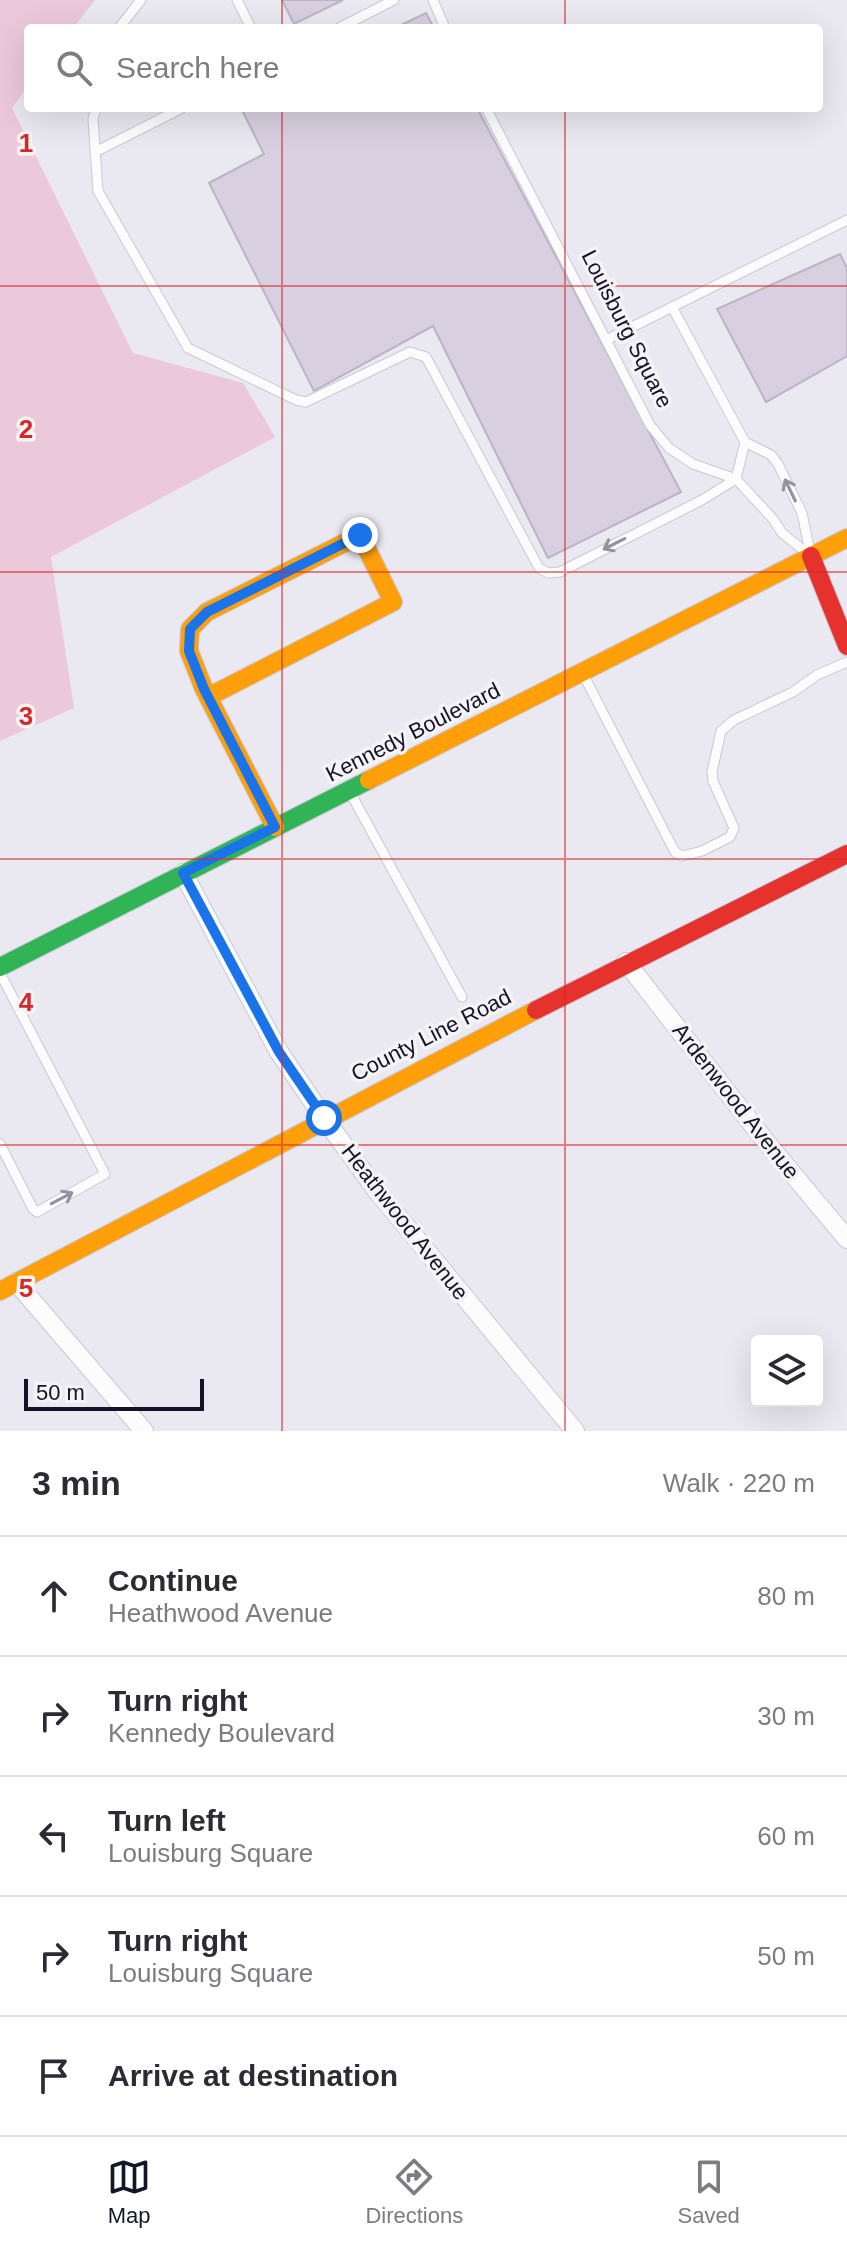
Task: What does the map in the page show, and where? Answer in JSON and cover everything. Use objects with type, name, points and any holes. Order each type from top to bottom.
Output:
[{"type":"street","points":[[208,697],[393,602],[360,535],[207,612],[190,629],[189,651],[208,697],[275,827]]},
{"type":"street","name":"Kennedy Boulevard","points":[[0,970],[183,873],[847,538]]},
{"type":"street","points":[[811,556],[847,646]]},
{"type":"street","name":"County Line Road","points":[[8,1286],[626,962],[847,854]]},
{"type":"street","name":"Heathwood Avenue","points":[[183,873],[279,1052],[324,1118],[377,1191],[575,1431]]},
{"type":"street","name":"Ardenwood Avenue","points":[[626,962],[766,1142],[847,1239]]},
{"type":"street","points":[[8,1286],[144,1431]]},
{"type":"lane","points":[[122,24],[141,0]]},
{"type":"lane","points":[[237,0],[249,24]]},
{"type":"lane","points":[[347,24],[394,0]]},
{"type":"lane","points":[[433,0],[443,24]]},
{"type":"lane","points":[[95,112],[98,191],[188,348],[306,402],[410,352],[418,352],[426,357],[539,568],[548,573],[560,572],[736,479],[745,442]]},
{"type":"lane","points":[[95,152],[174,112]]},
{"type":"lane","name":"Louisburg Square","points":[[488,112],[650,425],[669,448],[693,464],[736,479],[782,533],[811,556]]},
{"type":"lane","points":[[608,339],[847,220]]},
{"type":"lane","points":[[672,307],[745,442],[771,455],[778,464],[802,513],[811,556]]},
{"type":"lane","points":[[582,673],[675,852],[682,856],[702,851],[730,837],[734,828],[713,781],[712,772],[721,731],[734,720],[847,662]]},
{"type":"lane","points":[[350,791],[462,997]]},
{"type":"lane","points":[[0,970],[105,1174],[37,1212],[0,1144]]},
{"type":"shaded area","points":[[0,0],[95,0],[76,24],[24,24],[24,92],[12,108],[133,353],[243,383],[275,437],[51,557],[74,708],[0,741]]},
{"type":"building","points":[[282,0],[343,0],[294,24]]},
{"type":"building","points":[[426,13],[432,24],[403,24]]},
{"type":"building","points":[[243,112],[479,112],[681,492],[548,558],[433,326],[314,391],[209,183],[264,154]]},
{"type":"building","points":[[840,254],[847,268],[847,356],[766,402],[717,309]]},
{"type":"traffic: fast","points":[[0,967],[369,780]]},
{"type":"traffic: slow","points":[[208,697],[393,602],[360,535],[207,612],[190,629],[189,651],[204,689],[275,827]]},
{"type":"traffic: slow","points":[[369,780],[847,538]]},
{"type":"traffic: slow","points":[[0,1291],[536,1010]]},
{"type":"traffic: jam","points":[[811,556],[847,646]]},
{"type":"traffic: jam","points":[[536,1010],[847,854]]},
{"type":"route","points":[[324,1118],[279,1052],[183,873],[275,827],[204,689],[189,651],[190,629],[207,612],[360,535]]}]
